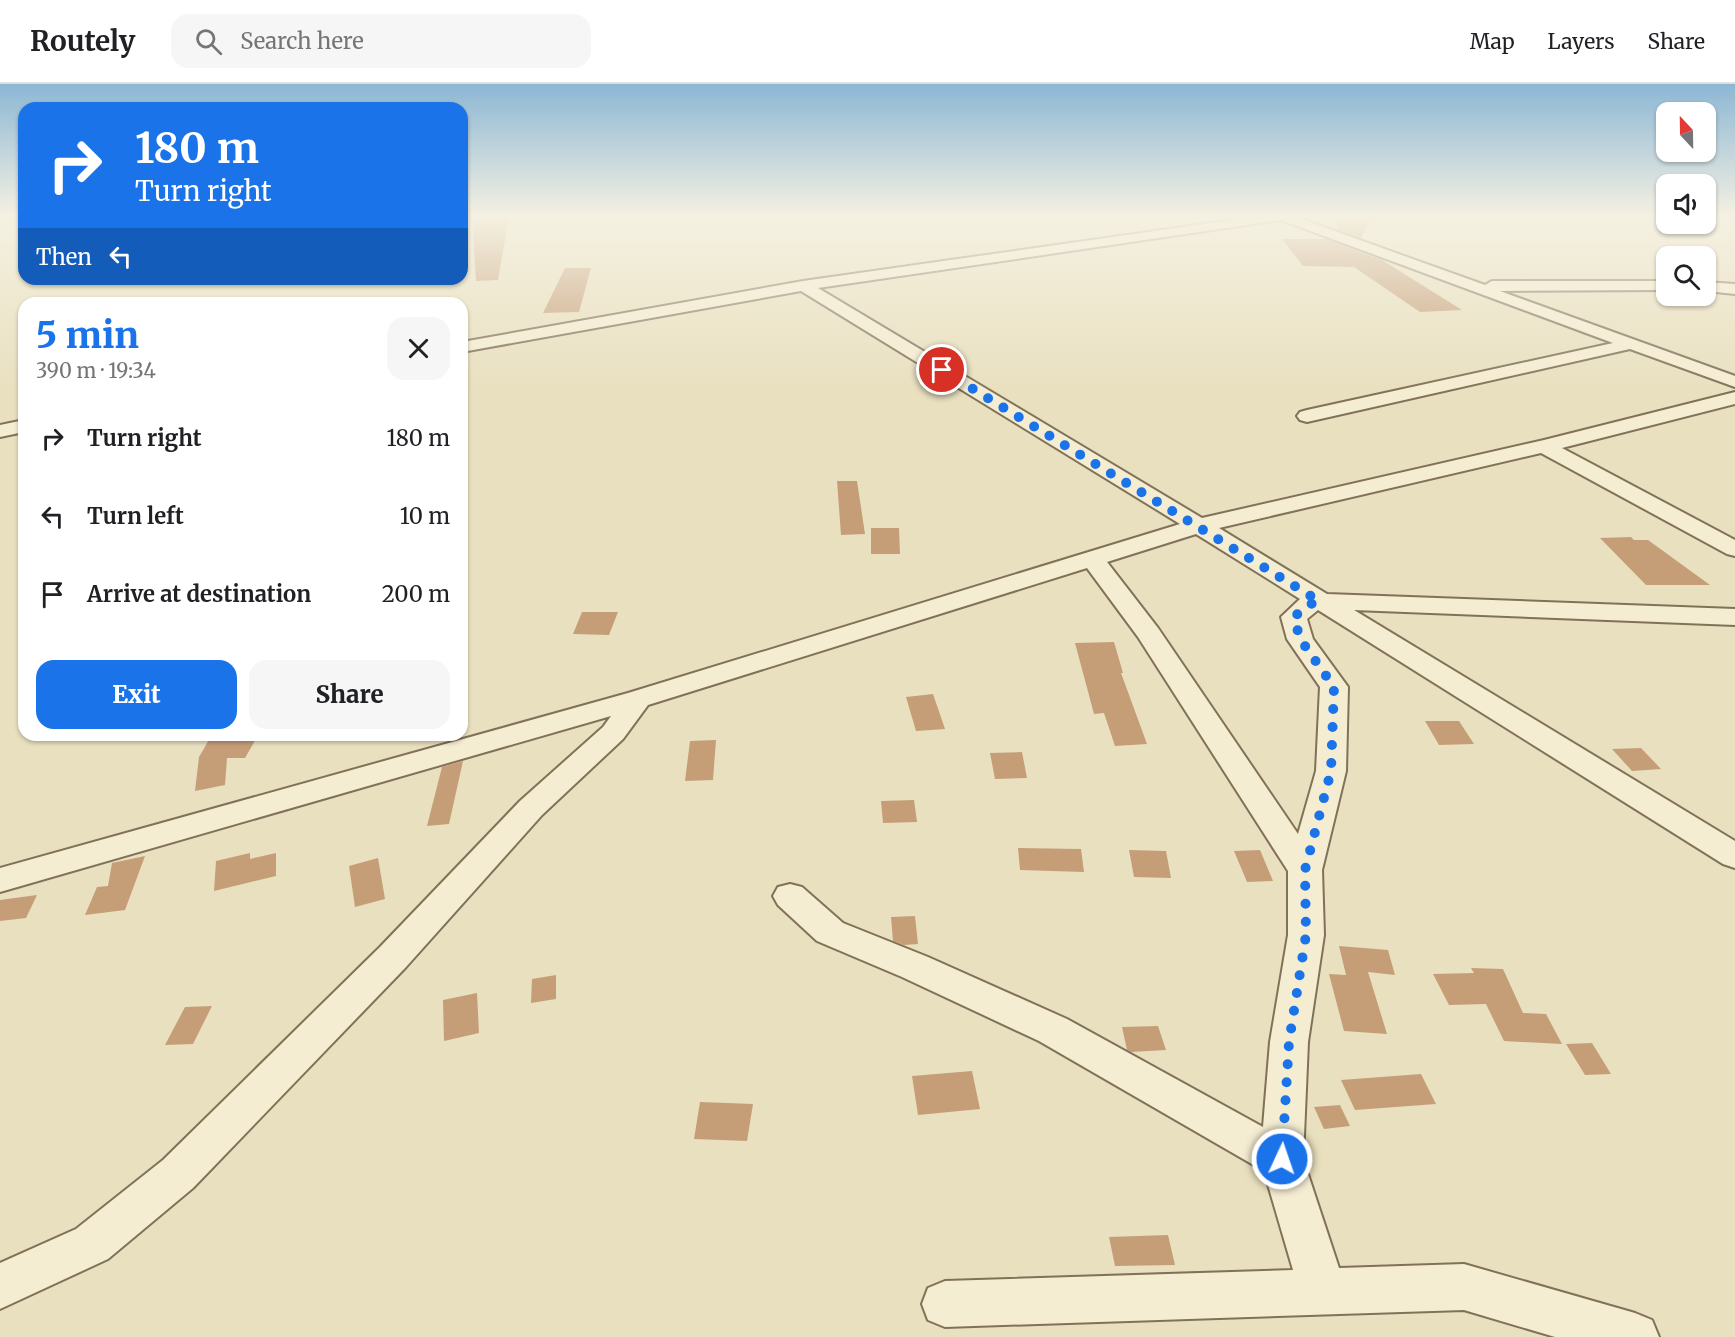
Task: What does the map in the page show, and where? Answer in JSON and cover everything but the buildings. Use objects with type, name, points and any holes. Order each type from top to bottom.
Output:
[{"type":"street","points":[[468,346],[803,286],[882,274]]},
{"type":"street","points":[[1441,274],[1735,382]]},
{"type":"street","points":[[1475,287],[1656,285]]},
{"type":"street","points":[[803,286],[1199,526],[1735,856]]},
{"type":"street","points":[[1716,288],[1735,289]]},
{"type":"street","points":[[1307,416],[1631,344]]},
{"type":"street","points":[[0,880],[638,699],[1199,526],[1544,446],[1735,398]]},
{"type":"street","points":[[0,431],[18,427]]},
{"type":"street","points":[[1544,446],[1735,549]]},
{"type":"street","points":[[1092,559],[1149,634],[1305,870]]},
{"type":"street","points":[[1323,1292],[1282,1159],[1289,1042],[1306,935],[1305,870],[1331,771],[1334,687],[1300,639],[1294,617],[1308,605],[1319,601],[1735,617]]},
{"type":"street","points":[[0,1286],[92,1244],[178,1174],[393,957],[531,808],[613,733],[638,699]]},
{"type":"street","points":[[790,896],[830,932],[915,967],[1053,1030],[1282,1159]]},
{"type":"street","points":[[945,1304],[1464,1287],[1635,1337]]},
{"type":"route","points":[[942,370],[1319,601],[1300,610],[1294,617],[1300,639],[1334,687],[1331,771],[1305,870],[1306,935],[1289,1042],[1282,1159]]}]
